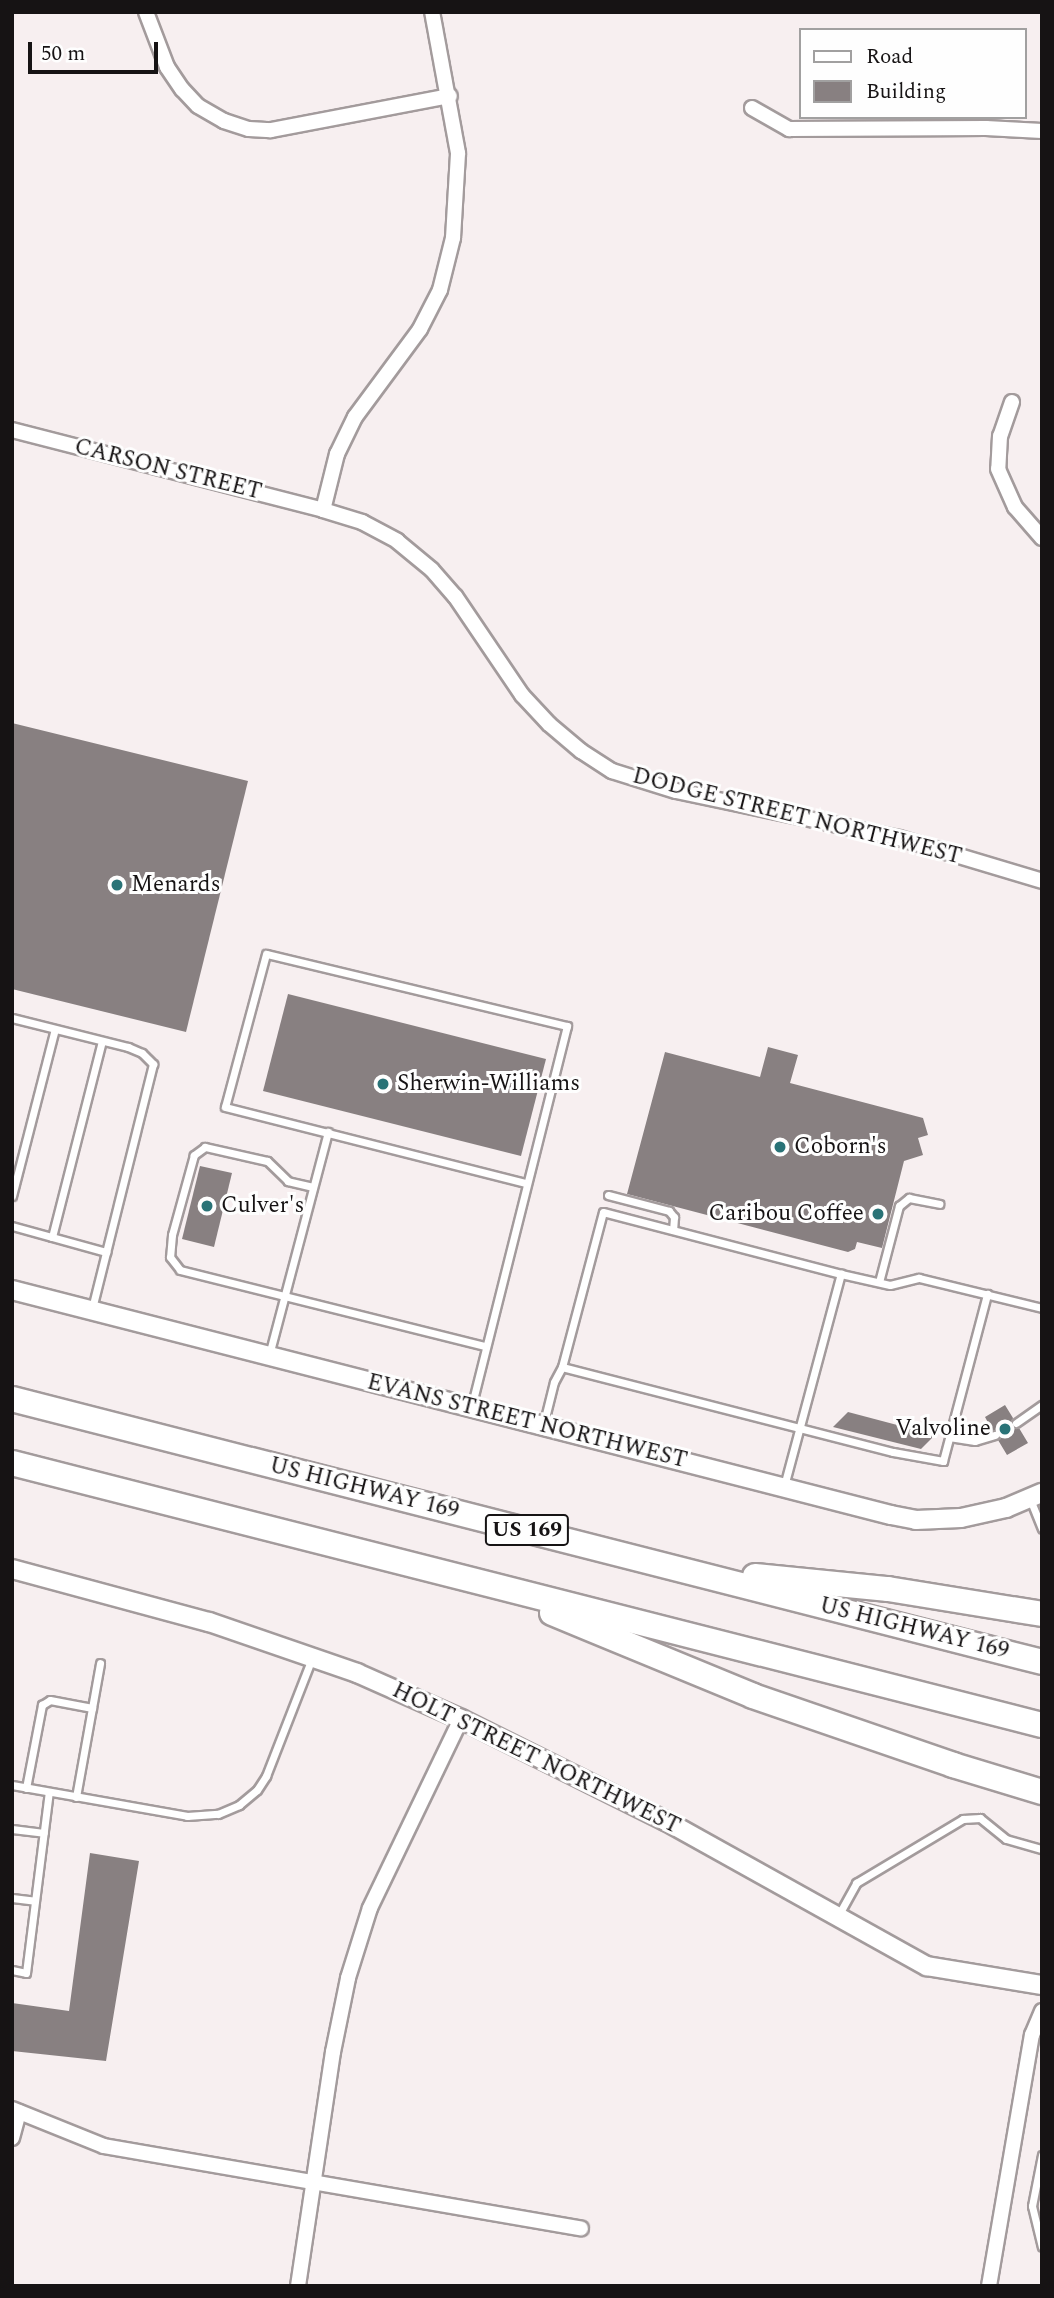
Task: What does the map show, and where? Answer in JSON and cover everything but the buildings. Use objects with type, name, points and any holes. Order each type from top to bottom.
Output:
[{"type":"highway","name":"US HIGHWAY 169","points":[[12,1399],[1042,1662]]},
{"type":"highway","name":"US 169","points":[[12,1462],[1042,1725]]},
{"type":"highway","points":[[673,1568],[888,1589],[1042,1614]]},
{"type":"highway","points":[[470,1579],[753,1696],[953,1765],[1042,1791]]},
{"type":"street","points":[[146,12],[167,67],[182,89],[198,106],[224,121],[249,129],[271,130],[450,96]]},
{"type":"street","points":[[323,510],[337,454],[355,416],[420,329],[440,290],[453,238],[458,165],[450,96],[432,12]]},
{"type":"street","points":[[752,108],[789,129],[986,128],[1042,131]]},
{"type":"street","points":[[1012,402],[1000,436],[998,469],[1015,507],[1042,538]]},
{"type":"street","name":"CARSON STREET","points":[[12,430],[323,510]]},
{"type":"street","name":"DODGE STREET NORTHWEST","points":[[323,510],[362,522],[397,541],[432,570],[455,596],[522,695],[549,724],[581,751],[612,771],[676,791],[899,838],[1042,881]]},
{"type":"street","name":"EVANS STREET NORTHWEST","points":[[12,1290],[916,1520],[984,1515],[1036,1495]]},
{"type":"street","name":"HOLT STREET NORTHWEST","points":[[12,1569],[209,1622],[313,1657],[461,1719],[666,1821],[927,1966],[1042,1985]]},
{"type":"street","points":[[298,2286],[340,2014],[359,1942],[370,1908],[461,1719]]},
{"type":"street","points":[[989,2286],[1032,2035],[1042,2011]]},
{"type":"street","points":[[12,2138],[16,2111],[104,2146],[581,2228]]},
{"type":"lane","points":[[471,1408],[484,1346],[568,1026],[266,954],[225,1107],[526,1183]]},
{"type":"lane","points":[[12,1018],[142,1053],[152,1064],[91,1310]]},
{"type":"lane","points":[[12,1196],[55,1029]]},
{"type":"lane","points":[[52,1237],[102,1041]]},
{"type":"lane","points":[[269,1355],[328,1132]]},
{"type":"lane","points":[[313,1187],[288,1181],[267,1161],[205,1147],[194,1155],[172,1235],[170,1257],[180,1270],[484,1346]]},
{"type":"lane","points":[[608,1195],[669,1211],[674,1217],[673,1230]]},
{"type":"lane","points":[[879,1282],[899,1206],[909,1198],[939,1204]]},
{"type":"lane","points":[[543,1426],[554,1382],[562,1367],[603,1212],[890,1285],[919,1278],[1042,1308]]},
{"type":"lane","points":[[12,1226],[106,1252]]},
{"type":"lane","points":[[784,1487],[841,1274]]},
{"type":"lane","points":[[562,1367],[893,1452],[943,1461],[987,1294]]},
{"type":"lane","points":[[1016,1423],[1042,1405]]},
{"type":"lane","points":[[949,1437],[975,1441],[995,1435]]},
{"type":"lane","points":[[1036,1495],[1042,1529]]},
{"type":"lane","points":[[12,1785],[187,1816],[218,1814],[239,1805],[257,1790],[266,1776],[313,1657]]},
{"type":"lane","points":[[76,1797],[100,1663]]},
{"type":"lane","points":[[26,1788],[42,1705],[50,1700],[92,1708]]},
{"type":"lane","points":[[12,1970],[26,1973],[49,1792]]},
{"type":"lane","points":[[838,1918],[856,1883],[963,1819],[979,1818],[1006,1839],[1042,1849]]},
{"type":"lane","points":[[12,1829],[44,1833]]},
{"type":"lane","points":[[12,1898],[35,1901]]},
{"type":"lane","points":[[1042,2155],[1032,2206],[1042,2247]]},
{"type":"place","name":"Menards","points":[[117,885]]},
{"type":"place","name":"Sherwin-Williams","points":[[383,1084]]},
{"type":"place","name":"Coborn's","points":[[780,1147]]},
{"type":"place","name":"Culver's","points":[[207,1206]]},
{"type":"place","name":"Caribou Coffee","points":[[878,1214]]},
{"type":"place","name":"Valvoline","points":[[1005,1429]]}]
